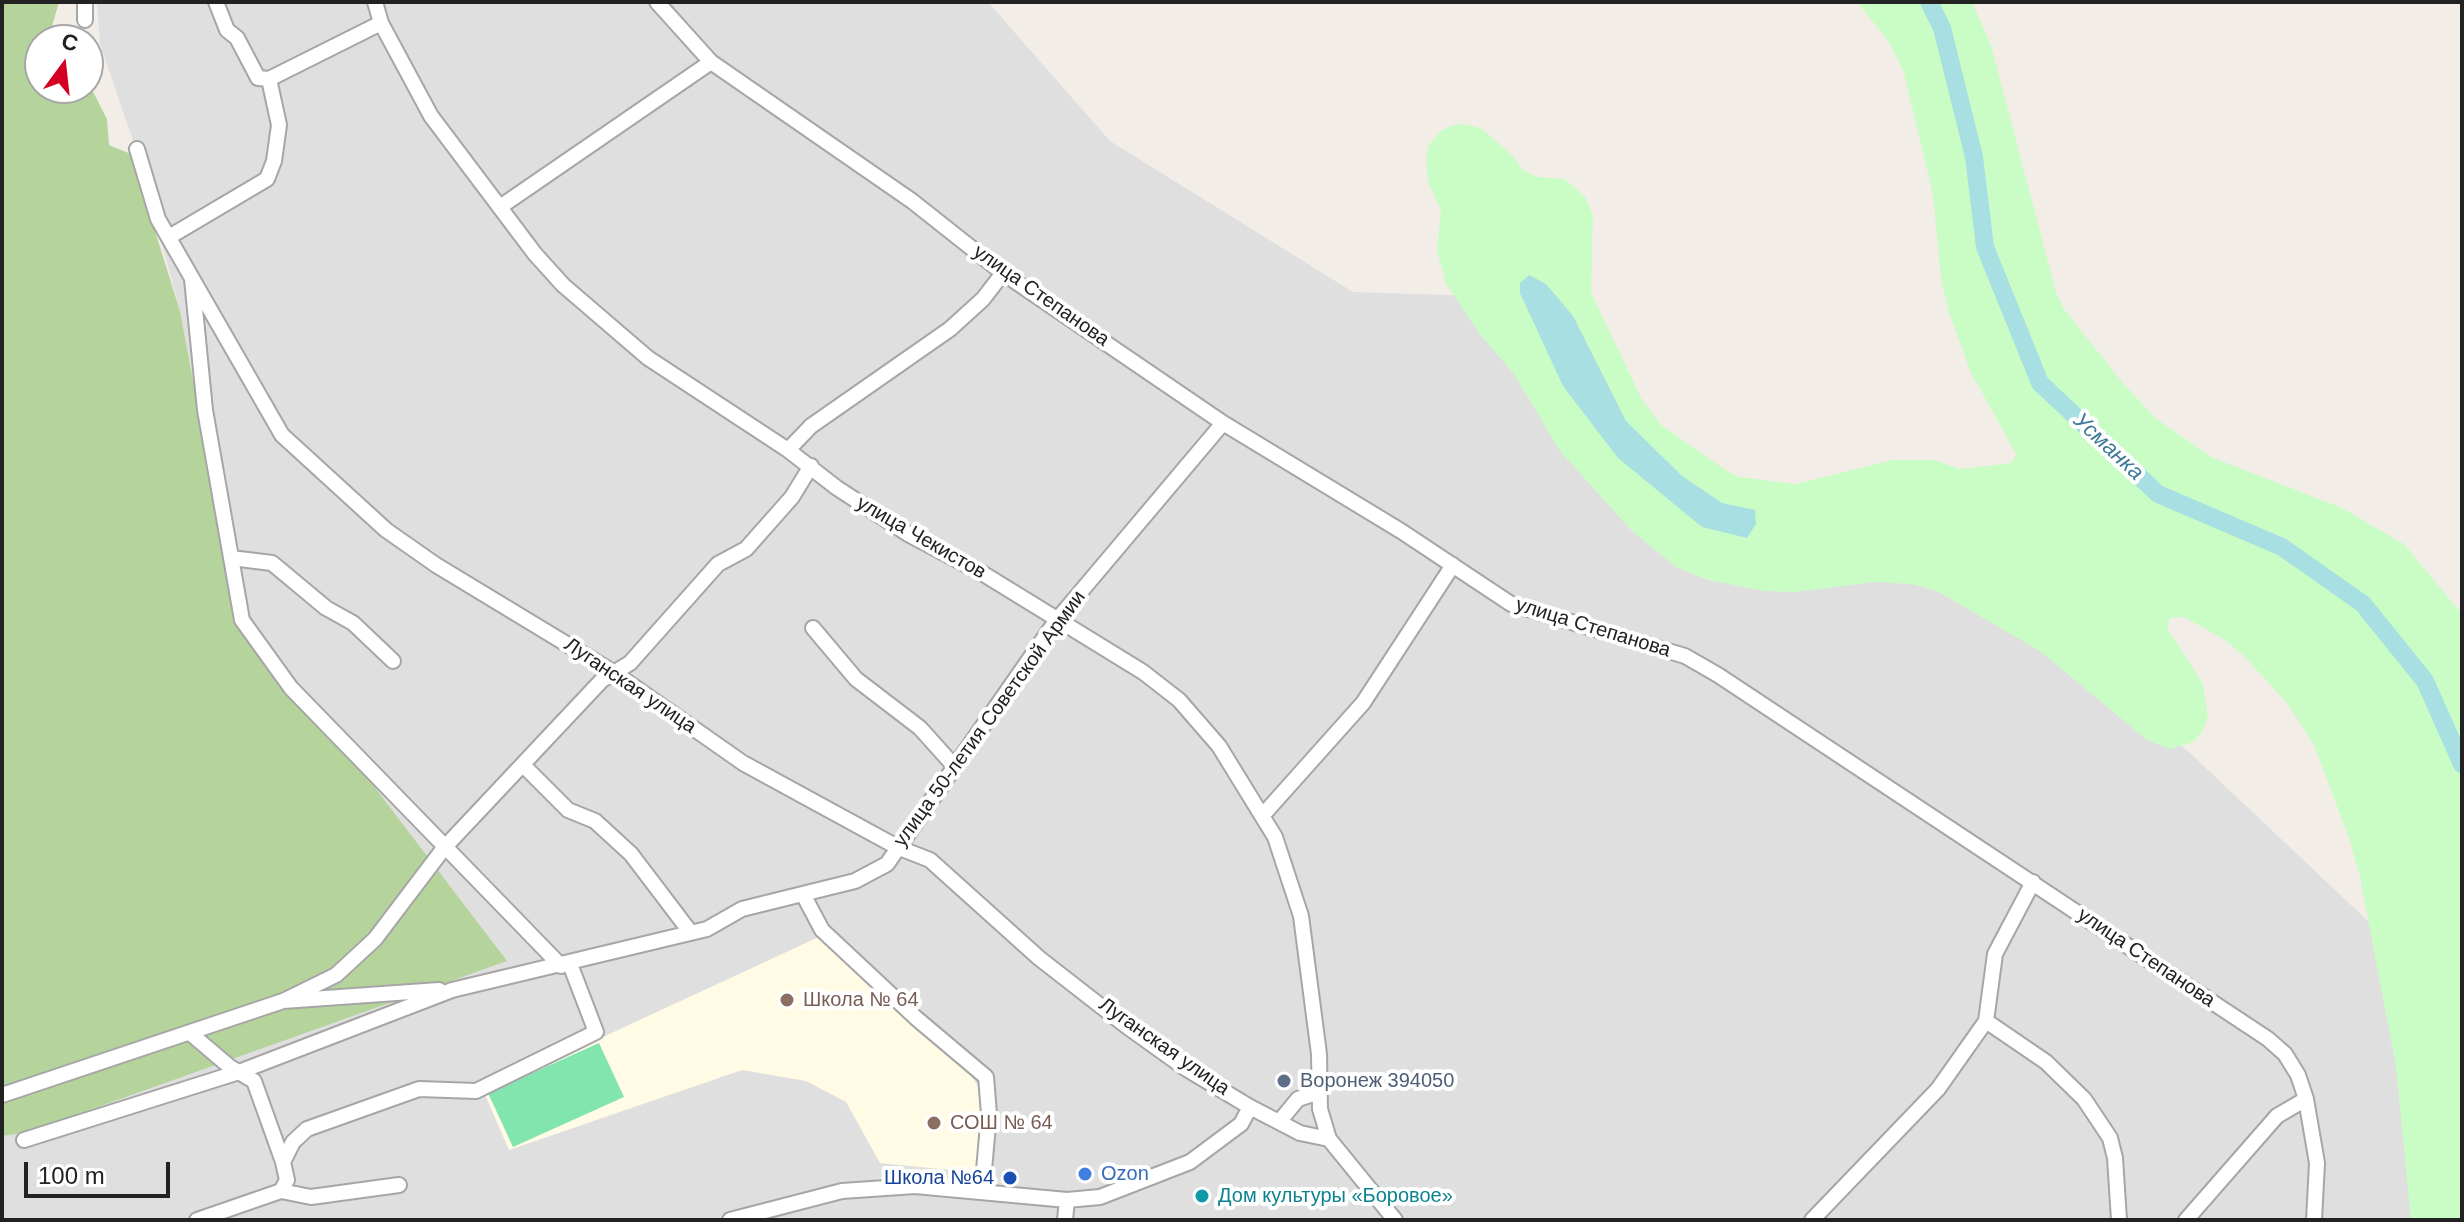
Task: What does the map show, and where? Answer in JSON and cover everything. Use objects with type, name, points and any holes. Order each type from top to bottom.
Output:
[{"type":"street","points":[[85,2],[85,20]]},
{"type":"street","points":[[216,2],[227,30],[237,38],[258,78],[269,79],[381,23]]},
{"type":"street","name":"улица Чекистов","points":[[375,2],[381,23],[431,116],[563,285],[648,358],[788,450],[837,488],[908,534],[982,573],[1143,672],[1179,700],[1219,746],[1280,850],[1301,916],[1313,982],[1319,1092],[1329,1139]]},
{"type":"street","name":"улица Степанова","points":[[657,2],[711,62],[912,201],[1003,273],[1223,423],[1511,604],[1685,656],[1750,694],[2268,1039],[2285,1054],[2298,1075],[2306,1099],[2317,1163],[2314,1220]]},
{"type":"street","points":[[500,207],[711,62]]},
{"type":"street","points":[[169,237],[267,179],[274,161],[279,125],[269,79]]},
{"type":"street","name":"Луганская улица","points":[[137,149],[158,219],[191,271],[282,435],[303,458],[386,530],[436,565],[616,674],[668,714],[743,763],[897,847],[930,860],[1039,958],[1185,1068],[1300,1133],[1329,1139]]},
{"type":"street","points":[[191,271],[200,379],[242,620],[291,688],[444,848],[565,965],[596,1032],[476,1091],[419,1089],[307,1129],[293,1142],[283,1162]]},
{"type":"street","points":[[788,450],[811,426],[950,329],[983,299],[1003,273]]},
{"type":"street","name":"улица 50-летия Советской Армии","points":[[452,990],[707,929],[742,909],[855,881],[887,864],[1056,621],[1223,423]]},
{"type":"street","points":[[2,1095],[283,1001],[336,975],[375,939],[444,848],[602,680],[616,674],[718,564],[746,549],[792,497],[811,466]]},
{"type":"street","points":[[231,558],[272,563],[326,608],[353,623],[393,661]]},
{"type":"street","points":[[1262,816],[1363,703],[1453,565]]},
{"type":"street","points":[[813,628],[856,679],[920,728],[955,767]]},
{"type":"street","points":[[524,766],[568,810],[595,821],[631,854],[691,933]]},
{"type":"street","points":[[1812,1220],[1938,1089],[1986,1021],[1995,954],[2033,882]]},
{"type":"street","points":[[804,896],[822,930],[916,1018],[986,1077],[989,1114],[982,1192]]},
{"type":"street","points":[[283,1001],[452,990]]},
{"type":"street","points":[[24,1140],[239,1072],[452,990]]},
{"type":"street","points":[[1986,1021],[2046,1062],[2092,1112],[2110,1138],[2115,1158],[2119,1220]]},
{"type":"street","points":[[190,1033],[258,1086],[287,1180],[281,1191]]},
{"type":"street","points":[[1279,1122],[1298,1099],[1319,1092]]},
{"type":"street","points":[[2186,1220],[2277,1116],[2306,1099]]},
{"type":"street","points":[[730,1220],[842,1191],[915,1186],[1067,1200],[1126,1190],[1190,1162],[1241,1124],[1250,1107]]},
{"type":"street","points":[[1329,1139],[1395,1220]]},
{"type":"street","points":[[197,1220],[281,1191],[311,1197],[399,1185]]},
{"type":"street","points":[[1065,1220],[1067,1200]]},
{"type":"shaded area","points":[[97,2],[988,2],[1110,141],[1353,292],[1475,296],[1605,482],[1996,597],[2190,753],[2369,922],[2412,1033],[2416,1220],[2,1220],[2,1136],[25,1133],[235,604],[180,311],[139,158],[104,56],[104,24],[99,24]]},
{"type":"shaded area","name":"Школа № 64","points":[[821,936],[963,1064],[985,1096],[980,1173],[880,1163],[846,1102],[806,1081],[742,1070],[509,1150],[484,1092]]},
{"type":"green space","points":[[2,2],[59,2],[53,24],[24,24],[24,104],[99,104],[107,119],[109,145],[131,154],[180,311],[235,604],[507,961],[25,1133],[2,1136]]},
{"type":"green space","points":[[1857,2],[1972,2],[1991,45],[2056,292],[2064,309],[2123,383],[2154,417],[2211,457],[2342,508],[2404,544],[2462,614],[2462,1220],[2411,1220],[2396,1067],[2360,877],[2349,838],[2314,745],[2287,703],[2243,655],[2225,640],[2184,617],[2170,618],[2167,628],[2203,684],[2208,717],[2202,732],[2193,742],[2170,749],[2147,740],[2040,651],[1937,591],[1911,584],[1875,582],[1795,592],[1764,591],[1708,580],[1676,567],[1632,531],[1560,451],[1514,374],[1479,333],[1446,284],[1437,251],[1441,211],[1428,181],[1426,157],[1428,146],[1441,131],[1452,125],[1465,124],[1482,129],[1512,155],[1524,171],[1538,177],[1565,179],[1585,197],[1593,215],[1591,292],[1641,398],[1660,424],[1727,471],[1739,477],[1795,484],[1893,460],[1936,460],[1959,469],[2011,463],[2016,454],[1970,371],[1949,312],[1941,278],[1933,195],[1904,73],[1889,42]]},
{"type":"green space","points":[[599,1043],[624,1097],[513,1147],[488,1093]]},
{"type":"water","points":[[1529,275],[1546,284],[1573,316],[1626,421],[1682,476],[1722,503],[1755,510],[1756,524],[1747,538],[1702,527],[1618,458],[1563,386],[1520,293],[1520,283]]},
{"type":"waterway","name":"Усманка","points":[[1929,2],[1942,28],[1974,157],[1985,247],[2040,383],[2158,494],[2282,547],[2363,604],[2425,681],[2462,764]]},
{"type":"place","name":"Школа № 64","points":[[787,1000]]},
{"type":"place","name":"Воронеж 394050","points":[[1284,1081]]},
{"type":"place","name":"СОШ № 64","points":[[934,1123]]},
{"type":"place","name":"Ozon","points":[[1085,1174]]},
{"type":"place","name":"Школа №64","points":[[1010,1178]]},
{"type":"place","name":"Дом культуры «Боровое»","points":[[1202,1196]]}]
